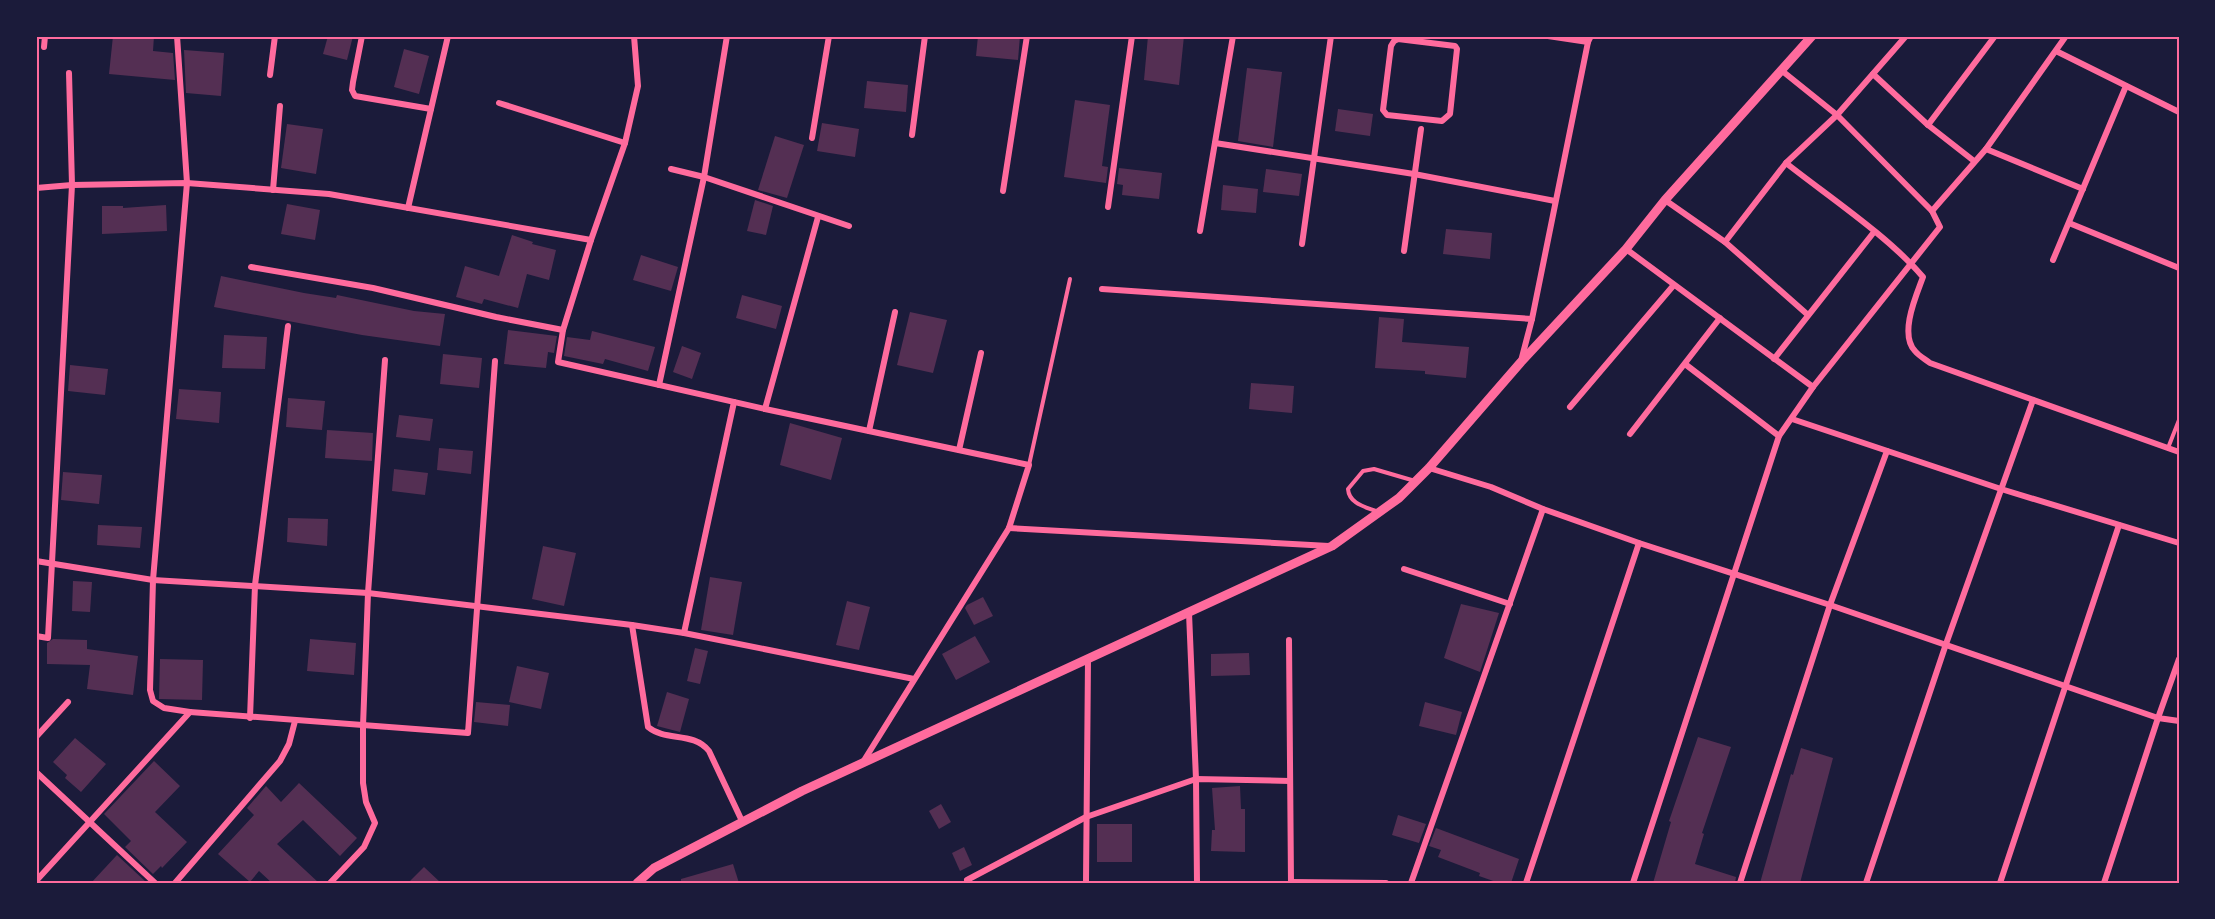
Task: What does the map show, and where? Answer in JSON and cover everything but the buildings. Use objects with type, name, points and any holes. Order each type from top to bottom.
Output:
[{"type":"street","points":[[44,47],[45,36]]},
{"type":"street","points":[[177,36],[187,183],[153,580],[150,690],[153,701],[164,708],[190,712],[468,733],[495,361]]},
{"type":"street","points":[[270,75],[275,36]]},
{"type":"street","points":[[362,36],[352,90],[355,96],[431,109]]},
{"type":"street","points":[[408,208],[448,36]]},
{"type":"street","points":[[634,36],[638,86],[626,143],[591,240],[563,330],[558,362],[1029,465],[1009,528],[861,765]]},
{"type":"street","points":[[659,385],[704,177],[727,36]]},
{"type":"street","points":[[812,138],[829,36]]},
{"type":"street","points":[[912,135],[925,36]]},
{"type":"street","points":[[1003,191],[1027,36]]},
{"type":"street","points":[[1108,207],[1132,36]]},
{"type":"street","points":[[1200,231],[1233,36]]},
{"type":"street","points":[[1302,244],[1331,36]]},
{"type":"street","points":[[1521,362],[1532,319],[1589,39],[1548,36]]},
{"type":"street","points":[[637,883],[654,868],[802,791],[1332,546],[1400,498],[1430,468],[1521,362],[1626,249],[1665,200],[1812,36]]},
{"type":"street","points":[[1725,242],[1786,163],[1837,115],[1906,36]]},
{"type":"street","points":[[1932,211],[1986,149],[2066,36]]},
{"type":"street","points":[[1928,125],[1992,37]]},
{"type":"street","points":[[1433,39],[1451,44],[1457,49],[1450,114],[1447,119],[1442,121],[1387,115],[1382,104],[1391,46],[1394,41],[1433,39]]},
{"type":"street","points":[[2056,51],[2179,112]]},
{"type":"street","points":[[1633,883],[1779,436],[1813,387],[1940,227],[1932,211],[1837,115],[1781,70]]},
{"type":"street","points":[[36,636],[48,638],[72,185],[69,73]]},
{"type":"street","points":[[1873,74],[1928,125],[1974,161]]},
{"type":"street","points":[[2053,260],[2126,86]]},
{"type":"street","points":[[499,103],[626,143]]},
{"type":"street","points":[[273,190],[280,106]]},
{"type":"street","points":[[1404,251],[1421,129]]},
{"type":"street","points":[[1215,143],[1414,174],[1555,201]]},
{"type":"street","points":[[1986,149],[2083,189]]},
{"type":"street","points":[[1786,163],[1875,232],[1912,264],[1923,277],[1911,310],[1908,334],[1913,350],[1930,363],[2179,452]]},
{"type":"street","points":[[671,169],[704,177],[849,226]]},
{"type":"street","points":[[36,188],[72,185],[187,183],[329,194],[591,240]]},
{"type":"street","points":[[1665,200],[1725,242],[1808,315]]},
{"type":"street","points":[[765,409],[818,217]]},
{"type":"street","points":[[2068,223],[2179,268]]},
{"type":"street","points":[[1774,359],[1875,232]]},
{"type":"street","points":[[1626,249],[1673,286],[1813,387]]},
{"type":"street","points":[[251,267],[373,288],[563,330]]},
{"type":"street","points":[[1570,407],[1673,286]]},
{"type":"street","points":[[1102,289],[1532,319]]},
{"type":"street","points":[[869,431],[895,312]]},
{"type":"street","points":[[1630,434],[1720,318]]},
{"type":"street","points":[[250,718],[255,585],[288,326]]},
{"type":"street","points":[[959,450],[981,353]]},
{"type":"street","points":[[330,883],[364,847],[375,827],[374,818],[366,802],[363,783],[363,726],[368,593],[385,360]]},
{"type":"street","points":[[1685,364],[1779,436]]},
{"type":"street","points":[[1866,883],[1946,644],[2033,400]]},
{"type":"street","points":[[684,633],[734,402]]},
{"type":"street","points":[[1792,419],[2001,489],[2179,543]]},
{"type":"street","points":[[1740,883],[1830,605],[1887,451]]},
{"type":"street","points":[[1430,468],[1491,487],[1543,509],[1639,543],[1946,644],[2065,687],[2158,718],[2179,721]]},
{"type":"street","points":[[1411,883],[1543,509]]},
{"type":"street","points":[[2000,883],[2119,525]]},
{"type":"street","points":[[1009,528],[1332,546]]},
{"type":"street","points":[[1526,883],[1639,543]]},
{"type":"street","points":[[36,561],[153,580],[368,593],[632,625],[684,633],[914,679]]},
{"type":"street","points":[[1404,569],[1510,604]]},
{"type":"street","points":[[1189,613],[1196,779],[1197,883]]},
{"type":"street","points":[[632,625],[648,727],[661,735],[693,739],[704,744],[709,750],[742,821]]},
{"type":"street","points":[[1289,640],[1291,883],[1386,883]]},
{"type":"street","points":[[1086,883],[1088,660]]},
{"type":"street","points":[[2104,883],[2179,660]]},
{"type":"street","points":[[36,736],[68,702]]},
{"type":"street","points":[[36,881],[190,712]]},
{"type":"street","points":[[175,883],[280,761],[289,744],[295,721]]},
{"type":"street","points":[[36,772],[155,883]]},
{"type":"street","points":[[967,880],[1086,817],[1196,779],[1290,781]]},
{"type":"lane","points":[[1029,465],[1070,279]]},
{"type":"lane","points":[[2168,448],[2179,420]]},
{"type":"lane","points":[[1379,513],[1352,500],[1348,495],[1348,489],[1363,471],[1374,469],[1416,481]]}]
